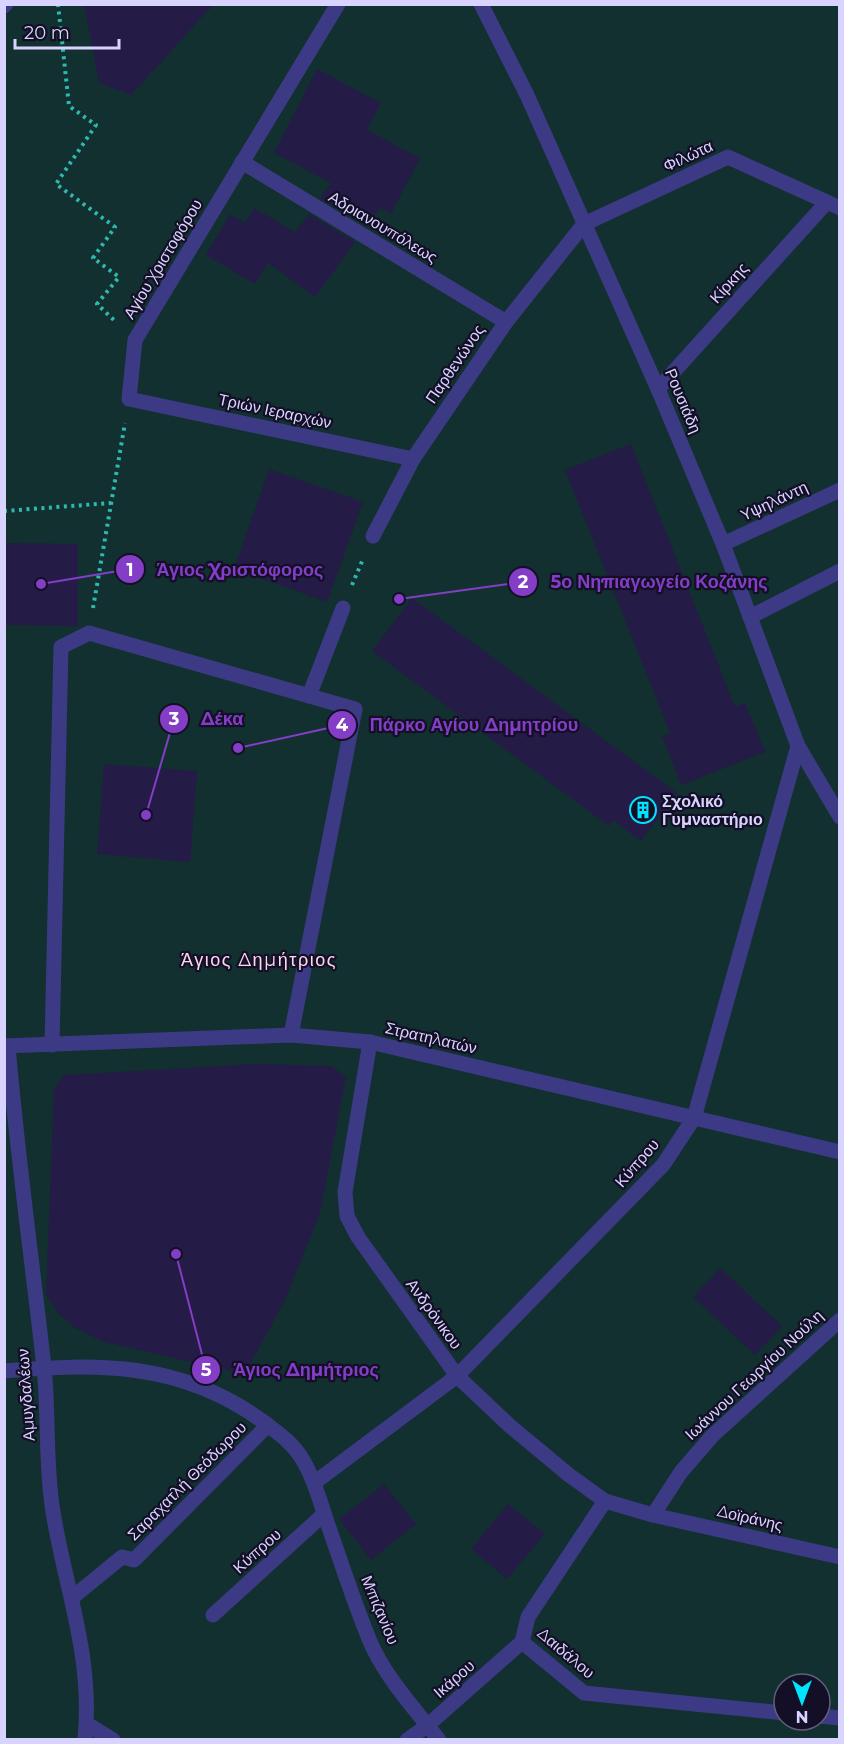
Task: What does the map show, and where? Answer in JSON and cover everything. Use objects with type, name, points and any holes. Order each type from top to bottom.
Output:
[{"type":"street","name":"Αγίου Χριστοφόρου","points":[[129,399],[135,340],[338,4]]},
{"type":"street","name":"Ρουσιάδη","points":[[481,4],[526,95],[658,389],[723,544],[798,746],[840,817]]},
{"type":"street","name":"Φιλώτα","points":[[584,224],[728,156],[833,205]]},
{"type":"street","name":"Αδριανουπόλεως","points":[[242,162],[506,322]]},
{"type":"street","name":"Κίρκης","points":[[658,389],[833,205]]},
{"type":"street","name":"Παρθενώνος","points":[[373,536],[413,459],[506,322],[584,224]]},
{"type":"street","name":"Τριών Ιεραρχών","points":[[129,399],[413,459]]},
{"type":"street","name":"Υψηλάντη","points":[[723,544],[840,490]]},
{"type":"street","points":[[750,616],[840,571]]},
{"type":"street","points":[[309,696],[343,609]]},
{"type":"street","points":[[52,1045],[61,647],[89,633],[355,709],[291,1035]]},
{"type":"street","name":"Κύπρου","points":[[314,1483],[457,1376],[663,1165],[694,1118],[798,746]]},
{"type":"street","name":"Στρατηλατών","points":[[6,1046],[291,1035],[370,1042],[840,1152]]},
{"type":"street","name":"Ανδρόνικου","points":[[370,1042],[345,1192],[347,1216],[358,1238],[457,1376],[510,1426],[605,1501],[653,1515]]},
{"type":"street","name":"Αμυγδαλέων","points":[[6,1046],[33,1293],[44,1368],[52,1511],[73,1597],[86,1664],[86,1732]]},
{"type":"street","name":"Ιωάννου Γεωργίου Νούλη","points":[[653,1515],[681,1472],[712,1436],[840,1320]]},
{"type":"street","name":"Μπιζανίου","points":[[4,1371],[44,1368],[132,1369],[175,1377],[246,1410],[289,1442],[301,1457],[314,1483],[370,1642],[393,1679],[439,1740]]},
{"type":"street","name":"Σαραχατλή Θεόδωρου","points":[[73,1597],[122,1557],[135,1560],[268,1425]]},
{"type":"street","name":"Δαιδάλου","points":[[605,1501],[528,1617],[522,1642],[584,1693],[772,1712]]},
{"type":"street","name":"Κύπρου","points":[[213,1615],[324,1514]]},
{"type":"street","name":"Δοϊράνης","points":[[653,1515],[840,1557]]},
{"type":"street","name":"Ικάρου","points":[[406,1740],[428,1725],[522,1642]]},
{"type":"street","points":[[86,1732],[113,1740]]},
{"type":"path","points":[[58,4],[69,106],[96,125],[56,184],[115,227],[93,258],[119,277],[97,304],[135,340]]},
{"type":"path","points":[[89,633],[129,399]]},
{"type":"path","points":[[4,511],[111,503]]},
{"type":"path","points":[[343,609],[373,536]]},
{"type":"green space","points":[[5,5],[839,5],[839,1739],[5,1739]]},
{"type":"building","points":[[84,4],[214,4],[131,95],[99,83]]},
{"type":"building","points":[[317,69],[381,103],[367,130],[420,158],[391,214],[380,208],[367,226],[320,198],[331,183],[274,153]]},
{"type":"building","points":[[254,208],[295,232],[309,214],[355,242],[315,297],[268,263],[255,284],[206,255],[230,214],[245,223]]},
{"type":"building","points":[[631,444],[735,707],[745,703],[765,752],[681,785],[662,736],[670,733],[565,470]]},
{"type":"building","points":[[269,469],[363,502],[327,602],[234,569]]},
{"type":"building","points":[[4,543],[78,544],[78,626],[4,625]]},
{"type":"building","points":[[412,598],[677,793],[641,841],[613,820],[609,826],[372,651]]},
{"type":"building","points":[[104,764],[197,771],[190,862],[97,854]]},
{"type":"building","points":[[258,1064],[331,1066],[346,1077],[320,1213],[286,1298],[245,1374],[104,1342],[75,1328],[58,1313],[46,1295],[54,1089],[64,1075]]},
{"type":"building","points":[[720,1268],[782,1326],[755,1355],[693,1297]]},
{"type":"building","points":[[384,1484],[416,1524],[371,1560],[339,1519]]},
{"type":"building","points":[[508,1504],[545,1534],[507,1579],[471,1549]]},
{"type":"place","name":"Άγιος Χριστόφορος","points":[[41,584]]},
{"type":"place","name":"5ο Νηπιαγωγείο Κοζάνης","points":[[399,599]]},
{"type":"place","name":"Πάρκο Αγίου Δημητρίου","points":[[238,748]]},
{"type":"place","name":"Σχολικό Γυμναστήριο","points":[[643,810]]},
{"type":"place","name":"Δέκα","points":[[146,815]]},
{"type":"place","name":"Άγιος Δημήτριος","points":[[176,1254]]},
{"type":"district","name":"Άγιος Δημήτριος","points":[[259,960]]}]
